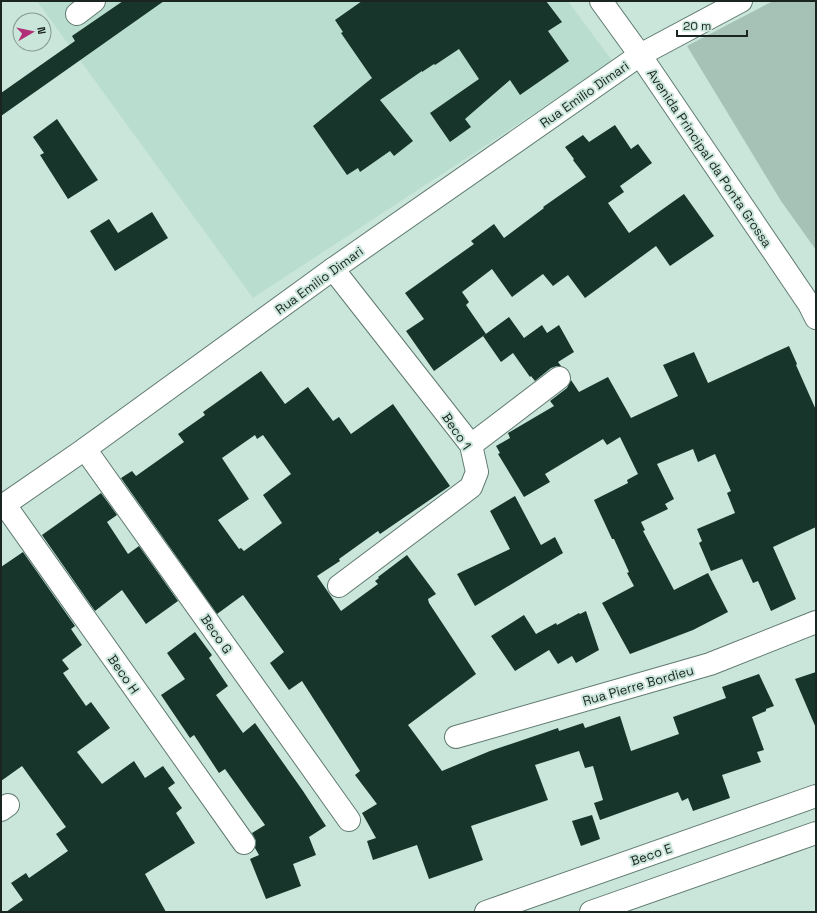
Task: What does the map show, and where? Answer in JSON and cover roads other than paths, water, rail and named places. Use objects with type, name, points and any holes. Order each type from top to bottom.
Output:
[{"type":"street","points":[[77,14],[94,1]]},
{"type":"street","name":"Avenida Principal da Ponta Grossa","points":[[601,1],[640,55],[805,297],[816,318]]},
{"type":"street","name":"Rua Emilio Dimari","points":[[3,506],[85,449],[333,269],[640,55],[741,1]]},
{"type":"street","name":"Beco 1","points":[[333,269],[470,445],[477,472],[471,487],[339,586]]},
{"type":"street","points":[[470,445],[559,378]]},
{"type":"street","name":"Beco G","points":[[85,449],[349,820]]},
{"type":"street","name":"Beco H","points":[[3,506],[244,843]]},
{"type":"street","name":"Rua Pierre Bordieu","points":[[456,738],[710,664],[816,622]]},
{"type":"street","name":"Beco E","points":[[486,912],[816,796]]},
{"type":"street","points":[[591,912],[816,833]]}]
